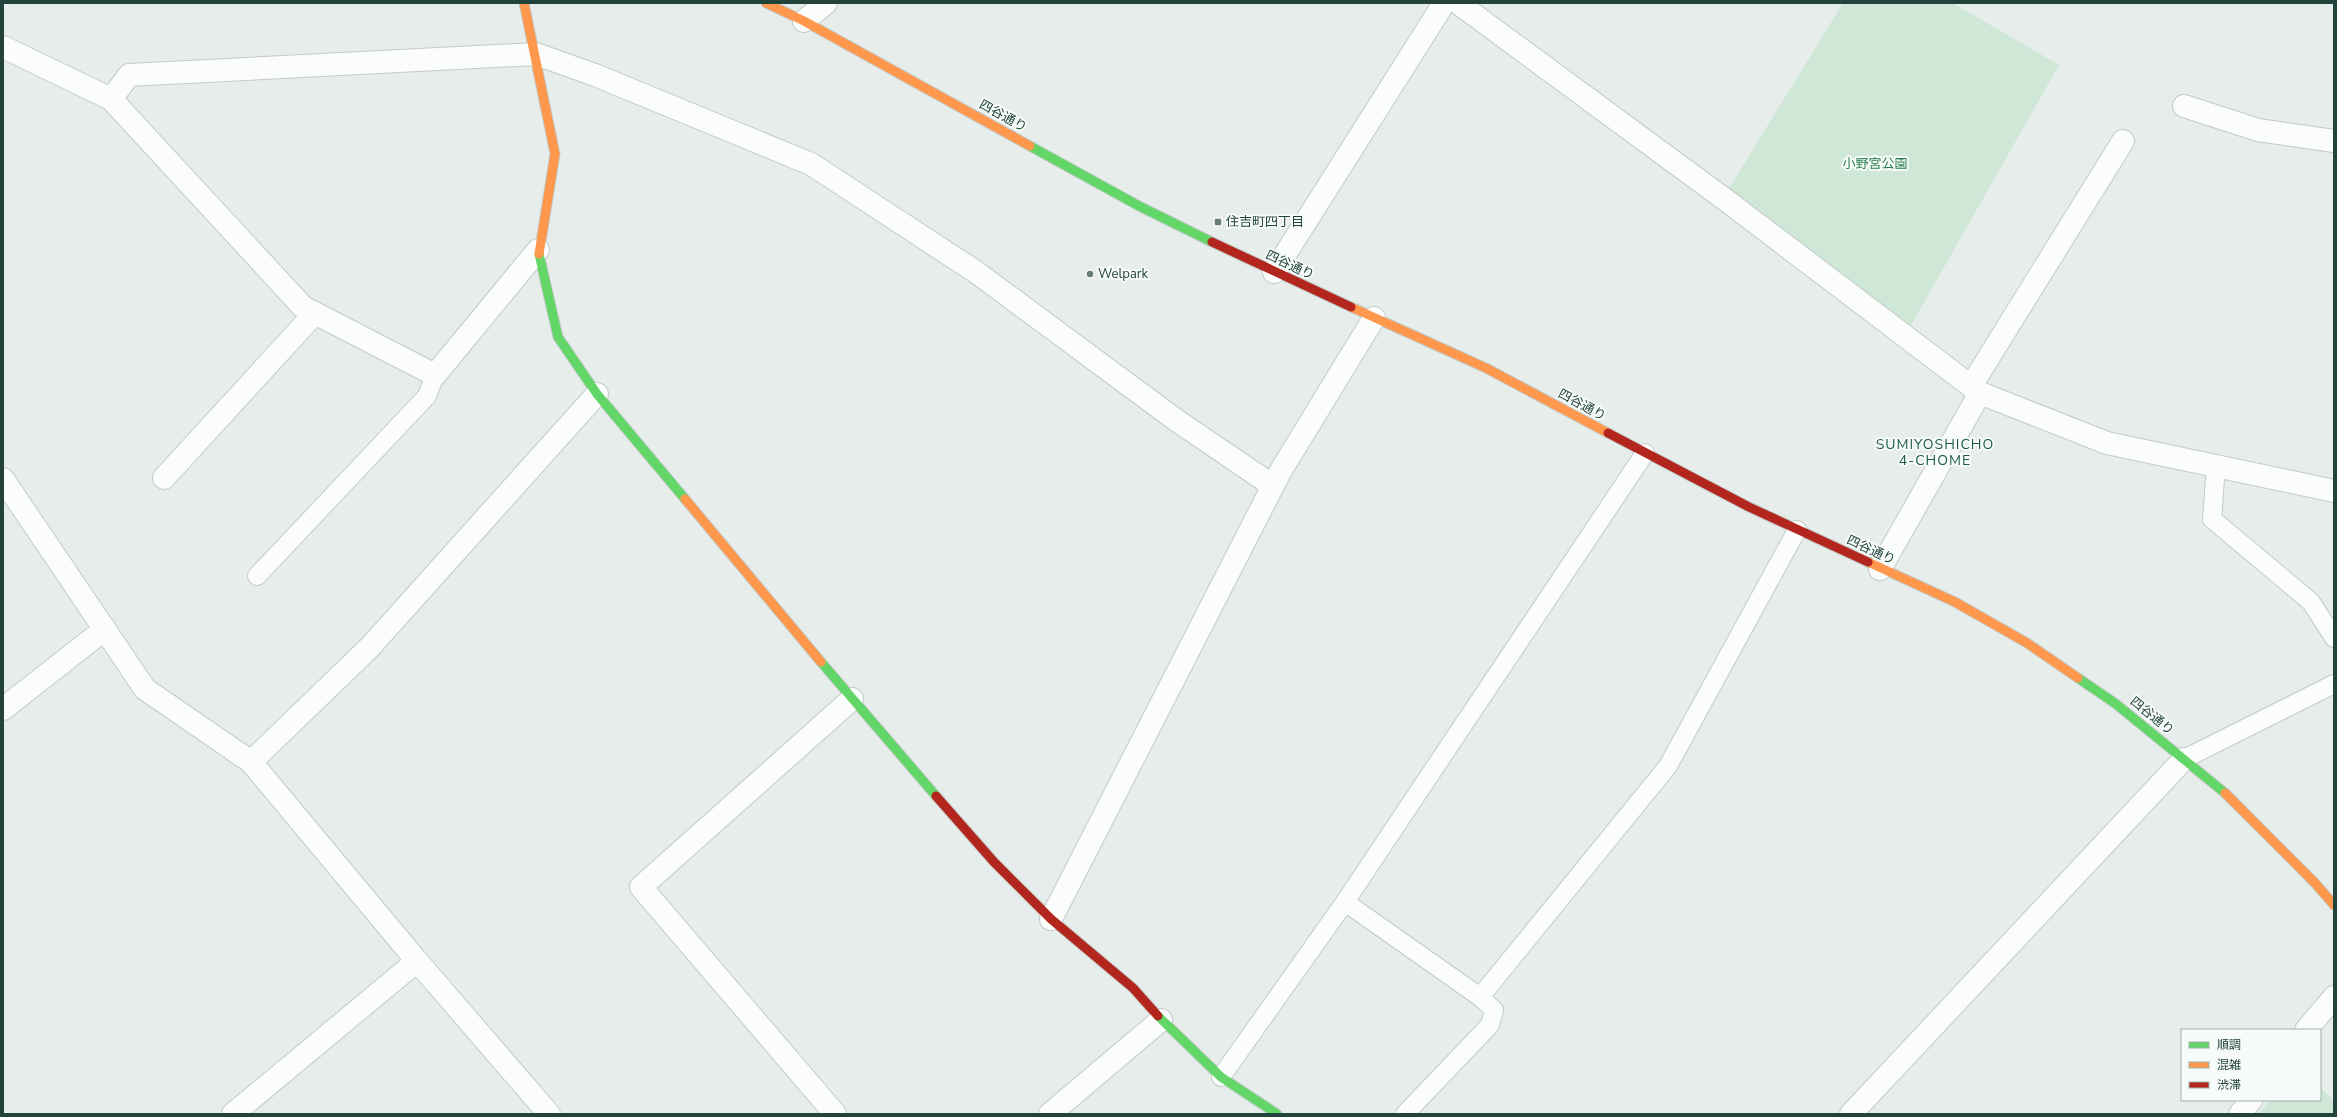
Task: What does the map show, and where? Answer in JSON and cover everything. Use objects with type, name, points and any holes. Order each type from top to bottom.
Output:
[{"type":"street","points":[[524,3],[536,54],[555,154],[538,250],[558,337],[597,394],[852,699],[994,862],[1051,919],[1133,988],[1161,1020],[1221,1077],[1278,1114]]},
{"type":"street","name":"四谷通り","points":[[766,3],[804,21],[1139,206],[1274,272],[1486,368],[1644,453],[1797,530],[1955,602],[2027,643],[2116,704],[2216,784],[2314,882],[2334,905]]},
{"type":"street","points":[[804,21],[826,3]]},
{"type":"street","points":[[1274,272],[1444,3]]},
{"type":"street","points":[[1458,3],[1723,198],[1975,389],[2107,443],[2334,491]]},
{"type":"street","points":[[3,48],[112,99],[303,307],[435,375],[538,250]]},
{"type":"street","points":[[112,99],[129,75],[536,54],[595,74],[811,164],[976,272],[1170,415],[1273,486]]},
{"type":"street","points":[[2184,106],[2258,130],[2334,141]]},
{"type":"street","points":[[1880,569],[1975,389],[2123,141]]},
{"type":"street","points":[[164,478],[315,313]]},
{"type":"street","points":[[1051,919],[1273,486],[1374,318]]},
{"type":"street","points":[[251,762],[370,647],[597,394]]},
{"type":"street","points":[[3,479],[145,689],[251,762],[417,961],[549,1114]]},
{"type":"street","points":[[3,709],[105,629]]},
{"type":"street","points":[[835,1114],[640,887],[852,699]]},
{"type":"street","points":[[1852,1114],[2184,759]]},
{"type":"street","points":[[233,1114],[417,961]]},
{"type":"street","points":[[2307,1029],[2334,997]]},
{"type":"street","points":[[1050,1114],[1161,1020]]},
{"type":"street","points":[[2240,1114],[2250,1101]]},
{"type":"lane","points":[[257,576],[427,396],[435,375]]},
{"type":"lane","points":[[1221,1077],[1345,902],[1644,453]]},
{"type":"lane","points":[[2216,466],[2212,519],[2311,602],[2334,638]]},
{"type":"lane","points":[[1480,997],[1668,766],[1797,530]]},
{"type":"lane","points":[[2184,759],[2334,684]]},
{"type":"lane","points":[[1345,902],[1480,997],[1494,1010],[1490,1025],[1406,1114]]},
{"type":"green space","name":"小野宮公園","points":[[1843,3],[1953,3],[2059,65],[1910,327],[1723,198]]},
{"type":"green space","points":[[2321,1087],[2334,1102],[2334,1114],[2259,1114],[2269,1101],[2321,1101]]},
{"type":"traffic: fast","points":[[1030,146],[1139,206],[1212,242]]},
{"type":"traffic: fast","points":[[539,254],[558,337],[597,394],[685,499]]},
{"type":"traffic: fast","points":[[821,662],[936,796]]},
{"type":"traffic: fast","points":[[2078,678],[2116,704],[2225,793]]},
{"type":"traffic: fast","points":[[1158,1016],[1221,1077],[1277,1114]]},
{"type":"traffic: slow","points":[[524,3],[555,154],[539,254]]},
{"type":"traffic: slow","points":[[766,3],[804,21],[1030,146]]},
{"type":"traffic: slow","points":[[1351,307],[1486,368],[1608,433]]},
{"type":"traffic: slow","points":[[685,499],[821,662]]},
{"type":"traffic: slow","points":[[1868,562],[1955,602],[2027,643],[2078,678]]},
{"type":"traffic: slow","points":[[2225,793],[2314,882],[2334,905]]},
{"type":"traffic: jam","points":[[1212,242],[1351,307]]},
{"type":"traffic: jam","points":[[1608,433],[1749,507],[1868,562]]},
{"type":"traffic: jam","points":[[936,796],[994,862],[1051,919],[1133,988],[1158,1016]]},
{"type":"place","name":"住吉町四丁目","points":[[1218,222]]},
{"type":"place","name":"Welpark","points":[[1090,274]]},
{"type":"district","name":"SUMIYOSHICHO 4-CHOME","points":[[1935,452]]}]
